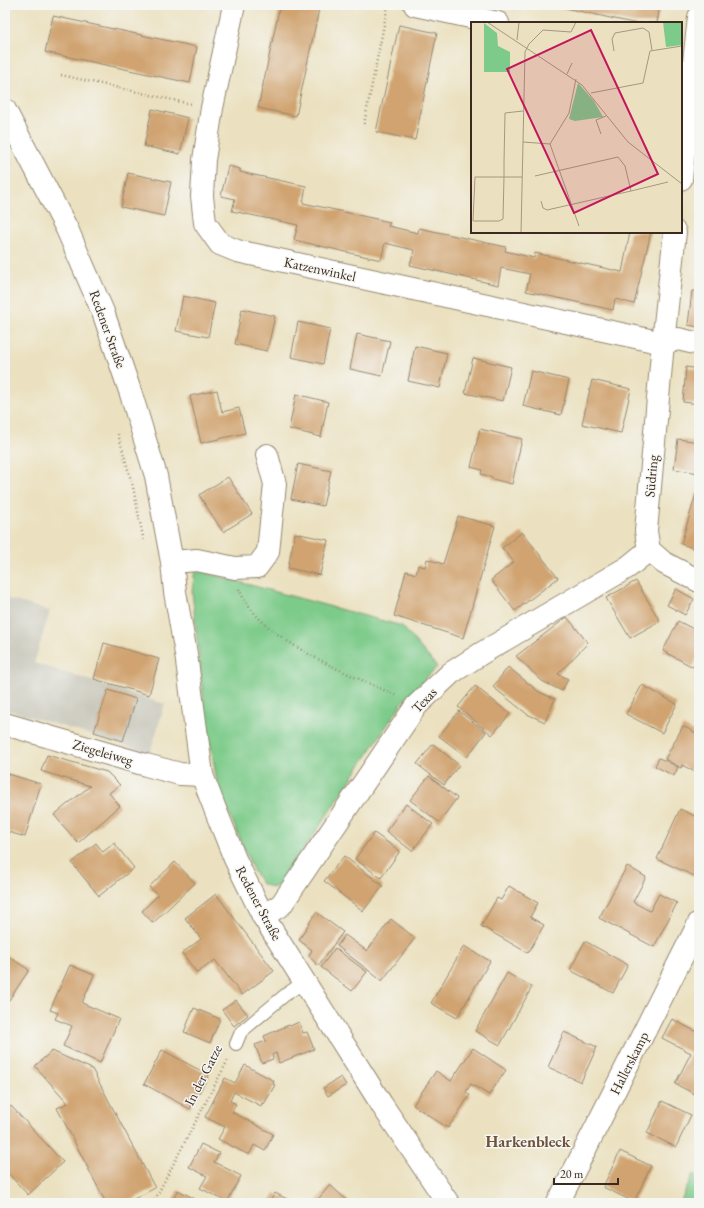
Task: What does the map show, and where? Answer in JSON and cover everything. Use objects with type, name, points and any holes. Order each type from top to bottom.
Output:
[{"type":"street","name":"Katzenwinkel","points":[[234,5],[212,108],[204,160],[202,196],[205,223],[220,244],[237,251],[663,343]]},
{"type":"street","points":[[415,5],[493,22]]},
{"type":"street","points":[[682,168],[691,64],[699,17]]},
{"type":"street","name":"Redener Straße","points":[[5,110],[67,229],[103,312],[131,394],[156,476],[172,562],[175,592],[186,654],[202,775],[235,859],[263,916],[382,1105],[448,1203]]},
{"type":"street","name":"Südring","points":[[649,550],[646,531],[663,343],[675,233]]},
{"type":"street","points":[[663,343],[678,339],[699,344]]},
{"type":"street","points":[[172,562],[197,560],[235,568],[257,567],[268,552],[275,484],[266,455]]},
{"type":"street","points":[[649,550],[664,563],[699,581]]},
{"type":"street","name":"Texas","points":[[263,916],[281,905],[416,706],[451,673],[482,652],[628,566],[649,550]]},
{"type":"street","name":"Ziegeleiweg","points":[[5,724],[180,774],[202,775]]},
{"type":"street","name":"Hallerskamp","points":[[558,1203],[699,923]]},
{"type":"lane","name":"In der Gatze","points":[[236,1044],[241,1032],[285,994],[304,982]]},
{"type":"path","points":[[364,124],[388,5]]},
{"type":"path","points":[[61,75],[212,108]]},
{"type":"path","points":[[116,427],[133,487],[145,547]]},
{"type":"path","points":[[235,568],[234,578],[243,598],[257,616],[281,637],[313,656],[416,706]]},
{"type":"path","name":"In der Gatze","points":[[154,1203],[236,1044]]},
{"type":"shaded area","points":[[5,598],[50,611],[34,663],[165,704],[150,753],[5,709]]},
{"type":"green space","points":[[195,570],[402,626],[437,667],[402,703],[282,882],[274,888],[262,884],[254,872],[218,787],[204,706],[192,591]]},
{"type":"green space","points":[[693,1174],[699,1177],[699,1203],[680,1203]]},
{"type":"building","points":[[280,5],[299,5],[319,9],[296,116],[258,108]]},
{"type":"building","points":[[552,5],[660,5],[657,22],[628,22]]},
{"type":"building","points":[[53,16],[197,47],[190,83],[45,52]]},
{"type":"building","points":[[399,25],[437,33],[415,140],[376,132]]},
{"type":"building","points":[[152,109],[188,118],[180,154],[144,146]]},
{"type":"building","points":[[228,166],[240,169],[240,172],[306,186],[303,203],[390,222],[388,226],[418,233],[419,228],[506,247],[505,251],[534,258],[535,253],[622,272],[630,233],[651,233],[634,304],[615,299],[613,310],[526,291],[530,274],[501,268],[498,285],[410,265],[414,250],[385,243],[381,260],[294,240],[298,225],[232,211],[235,199],[221,196]]},
{"type":"building","points":[[128,173],[171,182],[164,216],[121,207]]},
{"type":"building","points":[[692,291],[699,291],[699,327],[688,325]]},
{"type":"building","points":[[183,296],[215,303],[208,337],[176,331]]},
{"type":"building","points":[[242,309],[275,316],[267,351],[235,344]]},
{"type":"building","points":[[298,322],[330,329],[323,364],[291,357]]},
{"type":"building","points":[[357,334],[390,341],[382,376],[350,369]]},
{"type":"building","points":[[415,346],[447,353],[440,388],[408,381]]},
{"type":"building","points":[[473,358],[511,367],[503,401],[465,393]]},
{"type":"building","points":[[686,367],[699,369],[699,404],[683,402]]},
{"type":"building","points":[[531,371],[569,380],[561,415],[523,406]]},
{"type":"building","points":[[592,380],[631,389],[621,433],[582,424]]},
{"type":"building","points":[[217,390],[222,412],[239,408],[245,433],[201,443],[190,396]]},
{"type":"building","points":[[296,394],[328,402],[321,437],[289,429]]},
{"type":"building","points":[[480,429],[522,439],[512,484],[492,479],[492,477],[481,474],[482,470],[471,467]]},
{"type":"building","points":[[678,439],[699,442],[699,473],[674,469]]},
{"type":"building","points":[[298,464],[331,471],[323,506],[291,499]]},
{"type":"building","points":[[228,477],[252,514],[223,532],[199,495]]},
{"type":"building","points":[[696,494],[699,495],[699,550],[681,544]]},
{"type":"building","points":[[458,516],[495,526],[463,638],[394,616],[406,571],[416,574],[418,565],[425,567],[427,559],[443,564]]},
{"type":"building","points":[[522,532],[558,578],[515,611],[491,580],[514,562],[502,548]]},
{"type":"building","points":[[295,533],[328,540],[320,575],[288,568]]},
{"type":"building","points":[[636,581],[660,621],[630,638],[606,598]]},
{"type":"building","points":[[676,589],[694,599],[685,615],[667,605]]},
{"type":"building","points":[[567,617],[588,643],[558,674],[568,679],[562,691],[542,681],[516,656]]},
{"type":"building","points":[[678,621],[699,632],[699,655],[693,667],[663,651]]},
{"type":"building","points":[[104,643],[159,659],[149,695],[94,679]]},
{"type":"building","points":[[508,667],[539,692],[555,699],[545,722],[527,714],[493,687]]},
{"type":"building","points":[[642,685],[677,704],[662,733],[626,714]]},
{"type":"building","points":[[475,686],[510,714],[492,735],[458,707]]},
{"type":"building","points":[[108,690],[136,699],[123,741],[94,732]]},
{"type":"building","points":[[459,711],[486,732],[467,757],[439,736]]},
{"type":"building","points":[[683,726],[696,733],[699,727],[699,774],[682,765],[681,768],[665,759]]},
{"type":"building","points":[[433,744],[459,765],[444,785],[417,764]]},
{"type":"building","points":[[47,755],[107,772],[120,785],[109,793],[120,806],[78,843],[54,815],[90,786],[41,771]]},
{"type":"building","points":[[659,758],[678,767],[674,776],[655,766]]},
{"type":"building","points":[[5,773],[41,784],[25,837],[5,831]]},
{"type":"building","points":[[429,776],[457,798],[439,822],[410,800]]},
{"type":"building","points":[[406,804],[433,824],[412,851],[386,831]]},
{"type":"building","points":[[680,809],[699,818],[699,866],[694,876],[657,859]]},
{"type":"building","points":[[374,833],[400,851],[381,878],[355,859]]},
{"type":"building","points":[[96,843],[103,852],[114,843],[134,868],[99,896],[72,863]]},
{"type":"building","points":[[344,856],[383,886],[363,911],[324,881]]},
{"type":"building","points":[[175,862],[195,883],[153,923],[142,911],[158,895],[149,887]]},
{"type":"building","points":[[627,866],[646,877],[633,902],[650,911],[659,894],[677,903],[654,947],[599,918]]},
{"type":"building","points":[[509,886],[538,903],[530,917],[544,925],[528,953],[481,926],[497,898],[501,900]]},
{"type":"building","points":[[216,894],[274,971],[242,995],[215,960],[197,973],[182,953],[201,939],[185,918]]},
{"type":"building","points":[[316,912],[343,932],[318,966],[309,956],[312,950],[299,940]]},
{"type":"building","points":[[391,919],[415,938],[382,981],[337,946],[345,935],[367,951]]},
{"type":"building","points":[[585,941],[628,965],[613,993],[570,970]]},
{"type":"building","points":[[464,946],[490,961],[457,1018],[431,1003]]},
{"type":"building","points":[[335,948],[367,972],[352,991],[321,967]]},
{"type":"building","points":[[5,954],[29,970],[5,1006]]},
{"type":"building","points":[[70,965],[94,975],[82,1003],[119,1019],[100,1063],[63,1046],[72,1026],[55,1019],[58,1013],[50,1010]]},
{"type":"building","points":[[507,973],[532,987],[500,1045],[475,1031]]},
{"type":"building","points":[[236,1000],[248,1015],[234,1026],[222,1010]]},
{"type":"building","points":[[194,1008],[220,1019],[210,1043],[184,1032]]},
{"type":"building","points":[[672,1019],[699,1033],[699,1096],[675,1084],[691,1053],[662,1038]]},
{"type":"building","points":[[299,1022],[303,1033],[307,1032],[314,1049],[279,1063],[276,1053],[272,1055],[273,1059],[262,1063],[255,1045],[266,1041],[264,1036]]},
{"type":"building","points":[[564,1032],[597,1047],[581,1082],[548,1067]]},
{"type":"building","points":[[473,1048],[506,1070],[489,1095],[471,1084],[466,1092],[470,1095],[448,1128],[413,1105],[436,1071],[451,1081]]},
{"type":"building","points":[[162,1050],[209,1075],[190,1109],[144,1084]]},
{"type":"building","points":[[52,1051],[92,1069],[155,1188],[126,1203],[106,1203],[57,1108],[68,1103],[35,1066]]},
{"type":"building","points":[[245,1065],[274,1081],[273,1084],[275,1085],[264,1104],[262,1103],[261,1106],[234,1092],[230,1101],[236,1104],[232,1112],[273,1134],[265,1151],[254,1145],[249,1155],[218,1139],[225,1127],[205,1117],[225,1078],[235,1083]]},
{"type":"building","points":[[341,1077],[346,1085],[328,1096],[323,1088]]},
{"type":"building","points":[[662,1101],[691,1115],[676,1147],[647,1133]]},
{"type":"building","points":[[11,1106],[63,1162],[28,1195],[5,1170],[5,1112]]},
{"type":"building","points":[[201,1144],[219,1153],[214,1162],[241,1176],[227,1202],[200,1188],[207,1176],[189,1167]]},
{"type":"building","points":[[620,1151],[651,1166],[634,1202],[603,1187]]},
{"type":"building","points":[[330,1185],[350,1203],[315,1203]]},
{"type":"building","points":[[178,1190],[195,1199],[193,1203],[171,1203]]},
{"type":"building","points":[[275,1193],[295,1203],[269,1203]]},
{"type":"district","name":"Harkenbleck","points":[[528,1141]]}]
